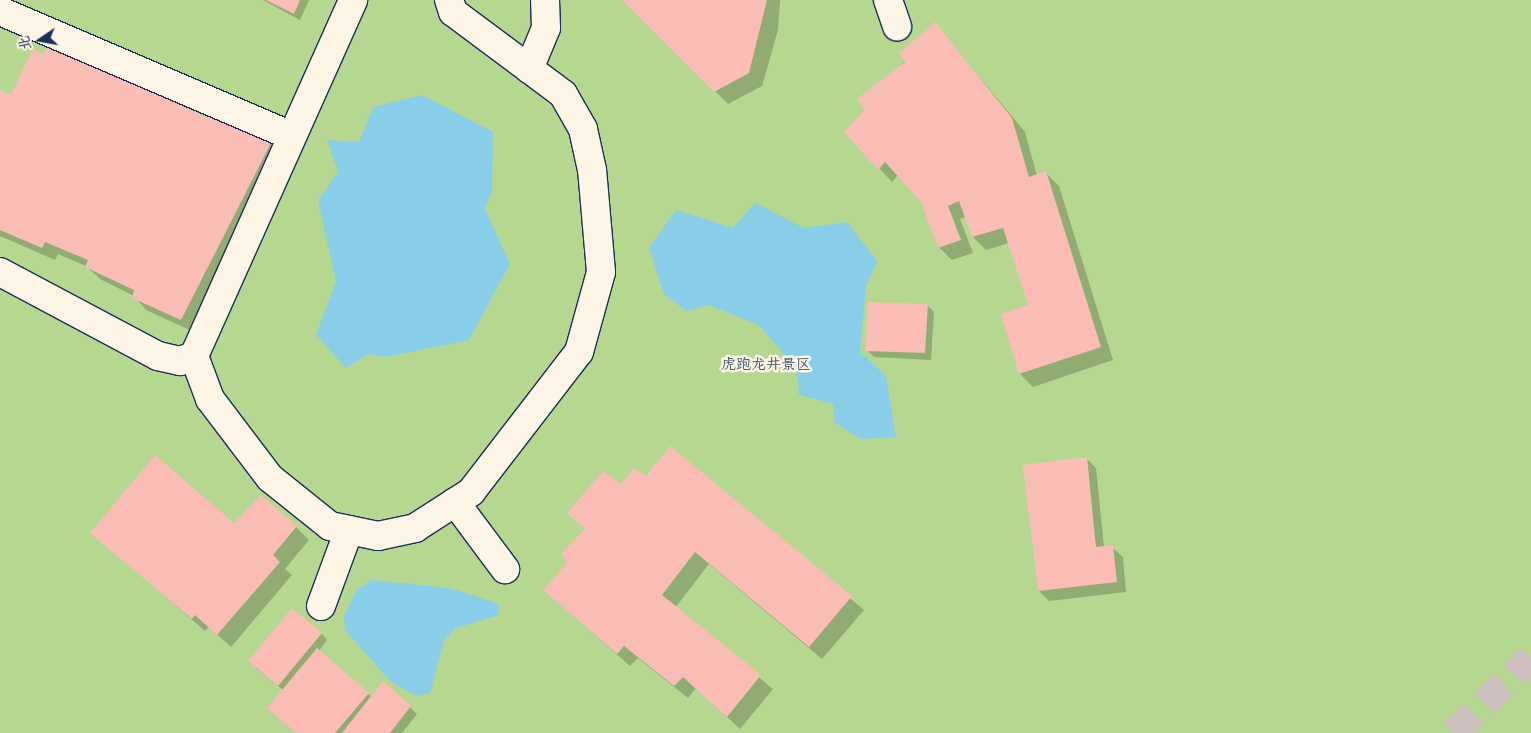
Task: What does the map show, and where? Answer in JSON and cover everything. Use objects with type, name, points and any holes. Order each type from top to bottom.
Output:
[{"type":"street","points":[[353,0],[290,136],[194,356],[210,399],[270,478],[330,526],[378,536],[415,528],[471,492],[579,352],[600,272],[592,170],[583,129],[563,94],[453,12],[449,0]]},
{"type":"street","points":[[529,69],[546,28],[544,0]]},
{"type":"street","points":[[888,0],[897,26]]},
{"type":"street","points":[[0,11],[290,136]]},
{"type":"street","points":[[0,272],[158,356],[180,361],[194,356]]},
{"type":"street","points":[[455,502],[505,569]]},
{"type":"street","points":[[321,606],[349,530]]},
{"type":"green space","name":"虎跑龙井景区","points":[[0,0],[1531,0],[1531,733],[0,733]]},
{"type":"water","points":[[422,95],[493,132],[492,190],[485,209],[510,264],[469,340],[386,357],[368,354],[346,368],[316,335],[336,281],[318,201],[338,172],[327,140],[359,142],[373,107]]},
{"type":"water","points":[[755,203],[804,228],[847,222],[877,261],[866,287],[860,352],[886,376],[896,437],[860,439],[834,422],[833,404],[799,395],[797,370],[759,325],[709,305],[686,311],[664,294],[649,248],[676,210],[733,228]]},
{"type":"water","points":[[372,580],[449,588],[497,603],[499,615],[456,628],[444,640],[430,693],[417,696],[391,682],[345,630],[344,616],[357,589]]},
{"type":"building","points":[[266,0],[300,0],[294,14]]},
{"type":"building","points":[[622,0],[767,0],[749,73],[714,92]]},
{"type":"building","points":[[935,22],[1012,118],[1029,177],[1046,171],[1101,347],[1019,374],[1001,314],[1028,305],[1003,228],[972,237],[959,201],[948,206],[961,240],[938,248],[921,202],[885,162],[878,170],[844,132],[865,109],[857,99],[905,62],[899,53]]},
{"type":"building","points":[[49,43],[207,118],[214,105],[274,137],[181,320],[132,298],[134,290],[85,267],[88,260],[45,242],[42,248],[0,230],[0,90],[11,95],[33,48],[43,55]]},
{"type":"building","points":[[867,302],[928,304],[925,353],[866,351]]},
{"type":"building","points":[[670,446],[852,596],[809,647],[695,552],[662,595],[761,675],[727,717],[683,677],[674,686],[624,646],[617,654],[543,590],[567,563],[561,554],[585,529],[567,513],[603,471],[621,484],[634,468],[646,476]]},
{"type":"building","points":[[155,455],[234,523],[261,495],[297,526],[273,555],[280,562],[217,635],[195,615],[192,619],[90,533]]},
{"type":"building","points":[[1087,457],[1096,547],[1113,545],[1117,582],[1038,591],[1023,465]]},
{"type":"building","points":[[292,608],[322,633],[278,686],[248,661]]},
{"type":"building","points":[[317,648],[369,693],[335,733],[296,733],[267,708]]},
{"type":"building","points":[[383,681],[411,706],[390,733],[342,733]]},
{"type":"tunnel","points":[[1454,733],[1531,658]]}]
